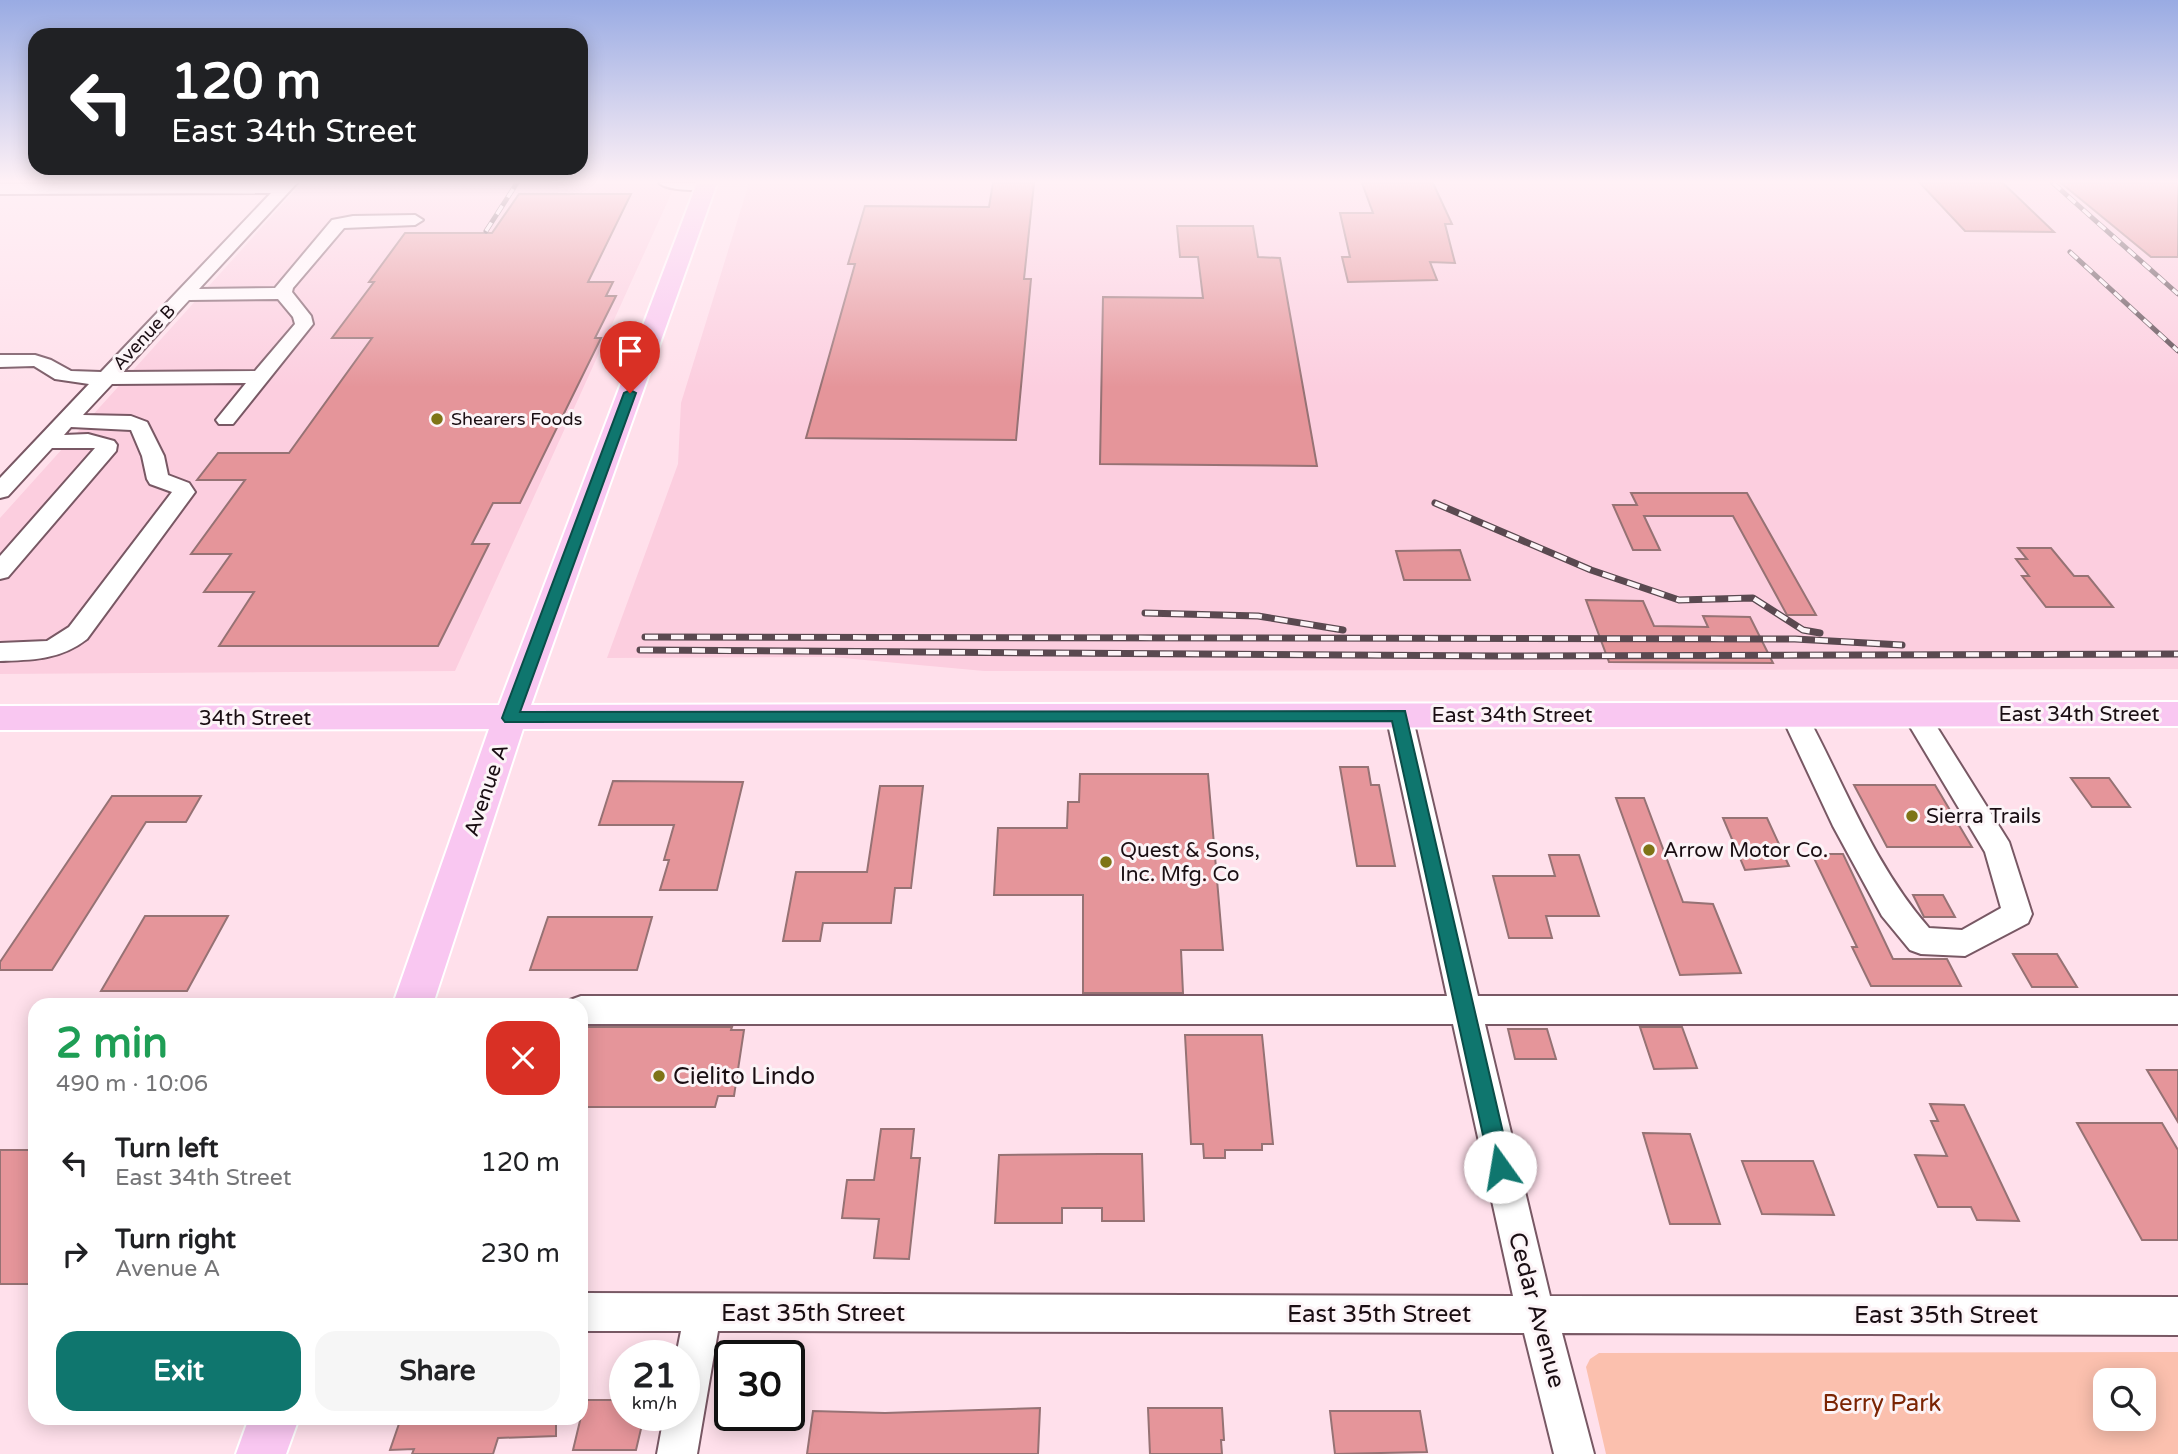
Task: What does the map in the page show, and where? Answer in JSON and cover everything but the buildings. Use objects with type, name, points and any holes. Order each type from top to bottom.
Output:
[{"type":"main road","name":"Avenue A","points":[[415,998],[510,718],[682,251]]},
{"type":"main road","name":"East 34th Street","points":[[510,718],[2178,714]]},
{"type":"main road","name":"34th Street","points":[[0,719],[510,718]]},
{"type":"main road","points":[[261,1454],[271,1425]]},
{"type":"street","name":"Avenue B","points":[[0,491],[226,251]]},
{"type":"street","points":[[226,420],[304,324],[302,316],[283,293],[284,287],[315,251]]},
{"type":"street","points":[[184,295],[283,293]]},
{"type":"street","points":[[0,361],[44,363],[49,370],[60,376],[261,377]]},
{"type":"street","points":[[0,652],[56,650],[65,645],[78,633],[184,492],[181,488],[158,479],[143,432],[56,431]]},
{"type":"street","points":[[0,571],[105,451],[107,445],[100,442],[56,431]]},
{"type":"street","name":"Cedar Avenue","points":[[1399,715],[1524,1270],[1550,1355],[1574,1454]]},
{"type":"street","points":[[1794,715],[1847,827],[1892,907],[1921,941],[1965,943],[2017,914],[1999,850],[1916,715]]},
{"type":"street","name":"East 35th Street","points":[[588,1312],[2178,1316]]},
{"type":"street","points":[[698,1340],[703,1313]]},
{"type":"street","points":[[677,1454],[681,1431]]},
{"type":"lane","points":[[588,1010],[2178,1010]]},
{"type":"shaded area","points":[[241,251],[645,251],[455,671],[0,674],[0,518]]},
{"type":"shaded area","points":[[728,251],[2178,251],[2178,669],[984,671],[832,657],[607,658],[678,464],[681,403]]},
{"type":"green space","name":"Berry Park","points":[[2178,1352],[2178,1454],[1606,1454],[1586,1367],[1590,1359],[1599,1353]]},
{"type":"railway","points":[[2129,251],[2178,294]]},
{"type":"railway","points":[[2070,252],[2178,351]]},
{"type":"railway","points":[[1435,503],[1591,570],[1679,600],[1753,598],[1803,630],[1820,633]]},
{"type":"railway","points":[[1145,613],[1258,616],[1343,630]]},
{"type":"railway","points":[[645,637],[1795,639],[1902,645]]},
{"type":"railway","points":[[640,650],[1499,656],[2178,654]]},
{"type":"place","name":"Shearers Foods","points":[[437,419]]},
{"type":"place","name":"Sierra Trails","points":[[1912,816]]},
{"type":"place","name":"Arrow Motor Co.","points":[[1649,850]]},
{"type":"place","name":"Quest & Sons, Inc. Mfg. Co","points":[[1106,862]]},
{"type":"place","name":"Cielito Lindo","points":[[659,1076]]},
{"type":"route","points":[[630,393],[510,718],[1399,715],[1500,1167]]}]
